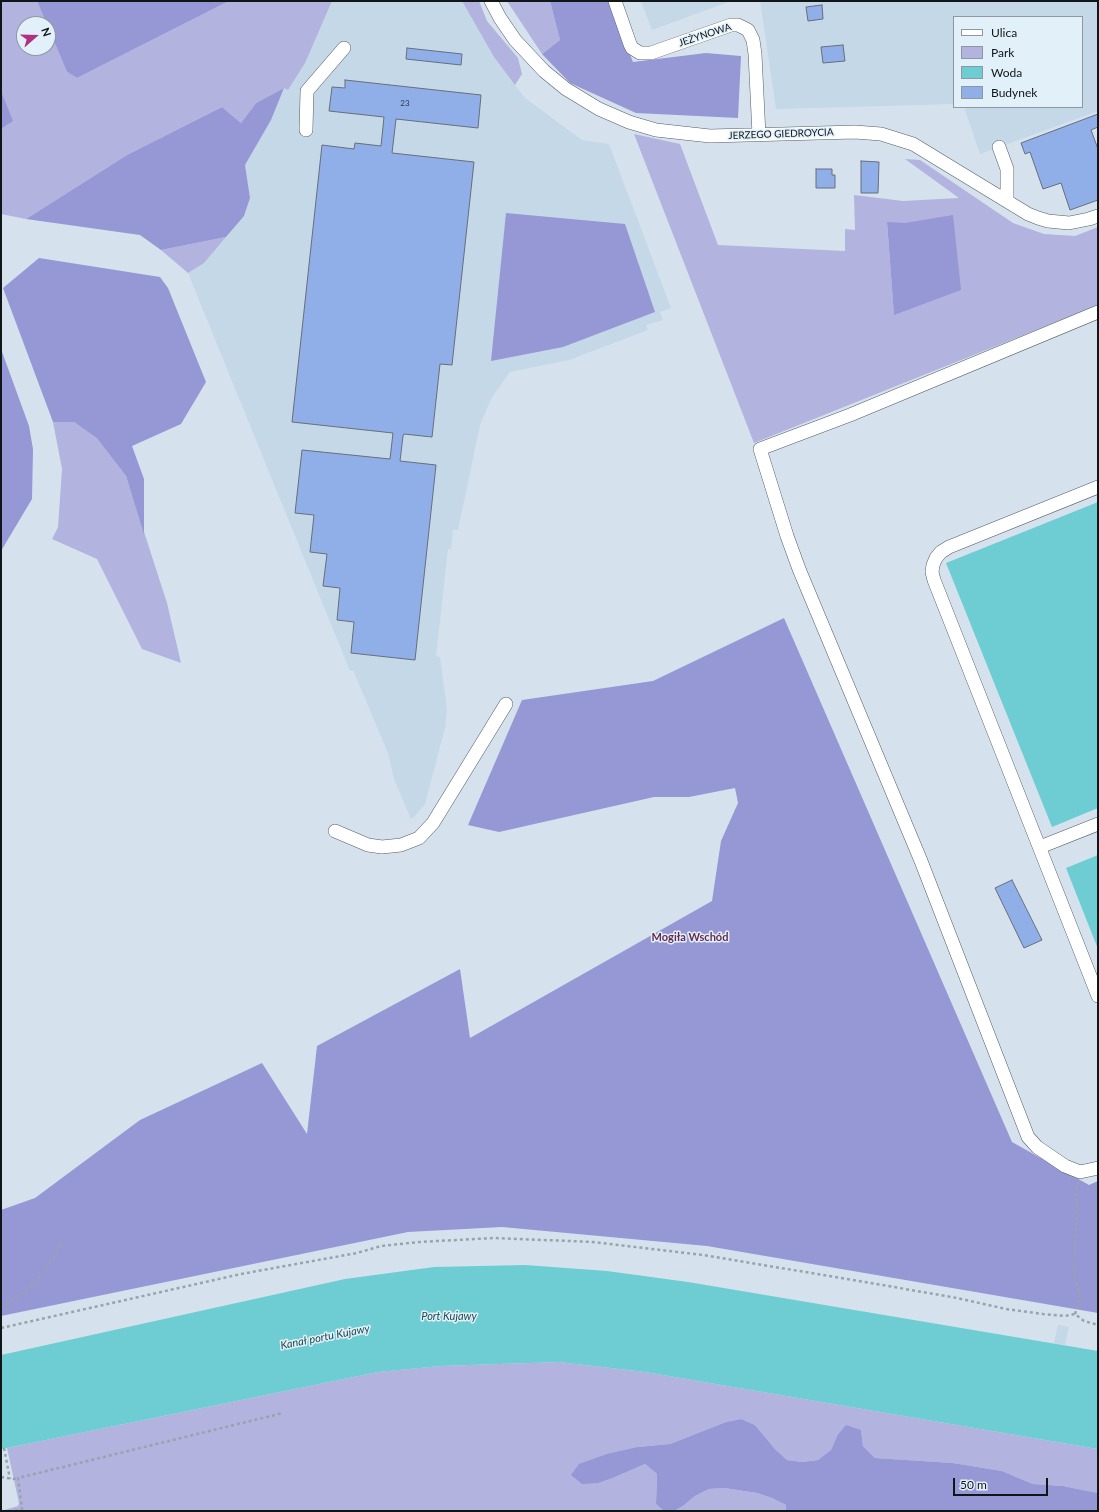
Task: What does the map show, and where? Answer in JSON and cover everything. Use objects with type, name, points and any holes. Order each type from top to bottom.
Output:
[{"type":"street","name":"JERZEGO GIEDROYCIA","points":[[491,1],[500,18],[515,40],[544,71],[566,89],[599,109],[628,122],[656,130],[710,136],[855,132],[880,134],[913,144],[1028,214],[1059,223],[1079,222],[1098,216]]},
{"type":"street","name":"JEŻYNOWA","points":[[615,1],[630,44],[632,48],[640,53],[651,53],[731,25],[738,25],[748,30],[753,40],[755,54],[759,135]]},
{"type":"street","points":[[306,130],[307,91],[344,48]]},
{"type":"street","points":[[1000,147],[1007,169],[1007,201]]},
{"type":"street","points":[[1098,312],[850,415],[760,449],[786,536],[921,861],[1028,1137],[1037,1146],[1065,1166],[1080,1172],[1098,1168]]},
{"type":"street","points":[[1098,487],[949,546],[941,552],[933,565],[932,572],[1098,996]]},
{"type":"street","points":[[335,831],[368,845],[382,847],[401,845],[419,838],[433,824],[506,704]]},
{"type":"street","points":[[1040,847],[1098,824]]},
{"type":"path","points":[[1075,1314],[1080,1299],[1072,1270],[1076,1195],[1080,1172]]},
{"type":"path","points":[[1,1328],[241,1274],[357,1253],[381,1246],[419,1242],[494,1238],[593,1242],[703,1255],[881,1284],[1006,1309],[1065,1316],[1075,1314],[1084,1321],[1098,1325]]},
{"type":"path","points":[[1,1308],[30,1288],[52,1259],[62,1242]]},
{"type":"path","points":[[1,1477],[12,1479],[18,1478],[282,1413]]},
{"type":"path","points":[[4,1448],[12,1479]]},
{"type":"path","points":[[14,1511],[22,1509],[18,1478]]},
{"type":"shaded area","points":[[37,1],[229,1],[77,78],[67,72],[56,46],[56,16],[43,16]]},
{"type":"shaded area","points":[[332,1],[462,1],[494,57],[525,98],[582,140],[609,144],[671,308],[660,312],[663,320],[646,325],[648,330],[569,360],[510,372],[492,397],[480,425],[458,530],[453,530],[451,549],[448,549],[436,656],[440,657],[447,710],[445,728],[425,804],[411,819],[394,779],[388,753],[353,670],[350,671],[188,273],[204,263],[244,216],[250,198],[245,165],[271,120],[284,88],[288,90],[304,63]]},
{"type":"shaded area","points":[[550,1],[609,1],[633,62],[706,53],[741,56],[738,118],[636,113],[570,83],[542,54],[560,40]]},
{"type":"shaded area","points":[[641,1],[731,1],[652,30]]},
{"type":"shaded area","points":[[760,1],[1098,1],[1098,111],[980,154],[964,108],[1083,108],[1083,16],[953,16],[953,104],[776,109]]},
{"type":"shaded area","points":[[284,88],[271,120],[245,165],[250,198],[244,216],[226,237],[161,250],[140,235],[26,219],[127,155],[222,107],[241,123],[256,103]]},
{"type":"shaded area","points":[[1,91],[13,121],[1,129]]},
{"type":"shaded area","points":[[506,213],[625,224],[655,312],[563,347],[491,361]]},
{"type":"shaded area","points":[[953,215],[961,290],[894,315],[887,222],[905,223]]},
{"type":"shaded area","points":[[39,258],[160,277],[168,288],[206,382],[181,424],[132,446],[144,479],[144,534],[126,476],[97,438],[74,422],[53,422],[3,288]]},
{"type":"shaded area","points":[[1,349],[29,426],[33,449],[32,499],[1,551]]},
{"type":"shaded area","points":[[784,618],[1012,1142],[1089,1185],[1098,1181],[1098,1313],[707,1246],[502,1227],[408,1232],[1,1316],[1,1210],[35,1198],[140,1120],[262,1063],[307,1134],[317,1046],[460,969],[470,1038],[712,901],[721,841],[738,803],[735,788],[689,797],[654,797],[499,832],[468,825],[522,700],[653,681]]},
{"type":"shaded area","points":[[1058,1325],[1069,1327],[1065,1345],[1054,1343]]},
{"type":"shaded area","points":[[741,1419],[755,1425],[775,1449],[787,1460],[802,1462],[818,1460],[831,1450],[837,1436],[846,1425],[861,1430],[863,1446],[875,1458],[953,1463],[1002,1471],[1033,1484],[1063,1486],[1098,1493],[1098,1511],[786,1511],[786,1505],[772,1498],[757,1493],[724,1488],[709,1489],[695,1496],[674,1511],[664,1511],[656,1504],[657,1474],[645,1464],[598,1483],[582,1484],[571,1475],[579,1464],[607,1454],[638,1447],[670,1444],[726,1422]]},
{"type":"green space","points":[[1,1],[37,1],[44,16],[16,16],[16,56],[56,56],[56,46],[67,72],[77,78],[229,1],[332,1],[305,63],[288,90],[284,88],[256,103],[241,123],[222,107],[127,155],[26,219],[1,214],[1,129],[12,121],[1,91]]},
{"type":"green space","points":[[462,1],[479,1],[487,21],[518,58],[522,74],[515,85],[494,57]]},
{"type":"green space","points":[[507,1],[550,1],[560,40],[542,54]]},
{"type":"green space","points":[[634,134],[680,144],[718,245],[845,251],[845,229],[855,230],[854,195],[903,201],[959,198],[905,159],[920,160],[1013,223],[1044,234],[1075,236],[1098,227],[1098,307],[1061,320],[754,443]],"holes":[[[887,223],[905,223],[894,314]]]},
{"type":"green space","points":[[226,237],[204,263],[188,273],[161,250]]},
{"type":"green space","points":[[53,422],[74,422],[97,437],[126,476],[167,603],[181,663],[142,649],[97,559],[52,539],[58,527],[62,469]]},
{"type":"green space","points":[[559,1362],[645,1372],[1098,1449],[1098,1493],[1063,1486],[1033,1484],[1002,1471],[953,1463],[875,1458],[863,1446],[861,1431],[837,1436],[831,1450],[818,1460],[802,1462],[787,1460],[775,1449],[755,1425],[741,1419],[726,1422],[670,1444],[638,1447],[615,1477],[645,1464],[657,1474],[656,1504],[664,1511],[1,1511],[18,1506],[19,1503],[7,1448],[378,1372],[440,1366]]},
{"type":"green space","points":[[724,1488],[757,1493],[772,1498],[786,1505],[786,1511],[674,1511],[695,1496],[709,1489]]},
{"type":"water","points":[[1098,502],[1098,808],[1052,827],[946,563]]},
{"type":"water","points":[[1098,855],[1098,949],[1066,868]]},
{"type":"water","name":"Port Kujawy","points":[[525,1265],[607,1271],[688,1282],[1098,1351],[1098,1449],[645,1372],[559,1362],[440,1366],[378,1372],[2,1449],[1,1355],[345,1279],[434,1267]]},
{"type":"building","points":[[822,5],[823,19],[808,21],[806,7]]},
{"type":"building","points":[[843,45],[845,61],[823,63],[821,47]]},
{"type":"building","points":[[407,48],[462,54],[461,65],[406,59]]},
{"type":"building","points":[[345,80],[481,95],[478,128],[396,119],[392,153],[474,162],[452,365],[440,364],[432,437],[404,434],[400,461],[436,465],[415,660],[351,653],[354,622],[337,620],[340,588],[323,586],[327,554],[310,552],[314,515],[295,513],[302,450],[390,459],[393,433],[292,422],[322,145],[354,149],[355,143],[381,146],[384,117],[329,111],[332,87],[345,88]]},
{"type":"building","points":[[1098,114],[1098,127],[1091,130],[1098,149],[1098,200],[1070,210],[1061,183],[1043,189],[1030,152],[1025,154],[1021,143]]},
{"type":"building","points":[[861,161],[879,162],[878,193],[861,193]]},
{"type":"building","points":[[816,169],[832,169],[832,175],[835,175],[835,188],[816,188]]},
{"type":"building","points":[[1012,880],[1042,940],[1024,948],[995,888]]},
{"type":"district","name":"Mogiła Wschód","points":[[690,937]]},
{"type":"water label","name":"Kanał portu Kujawy","points":[[325,1337]]}]
